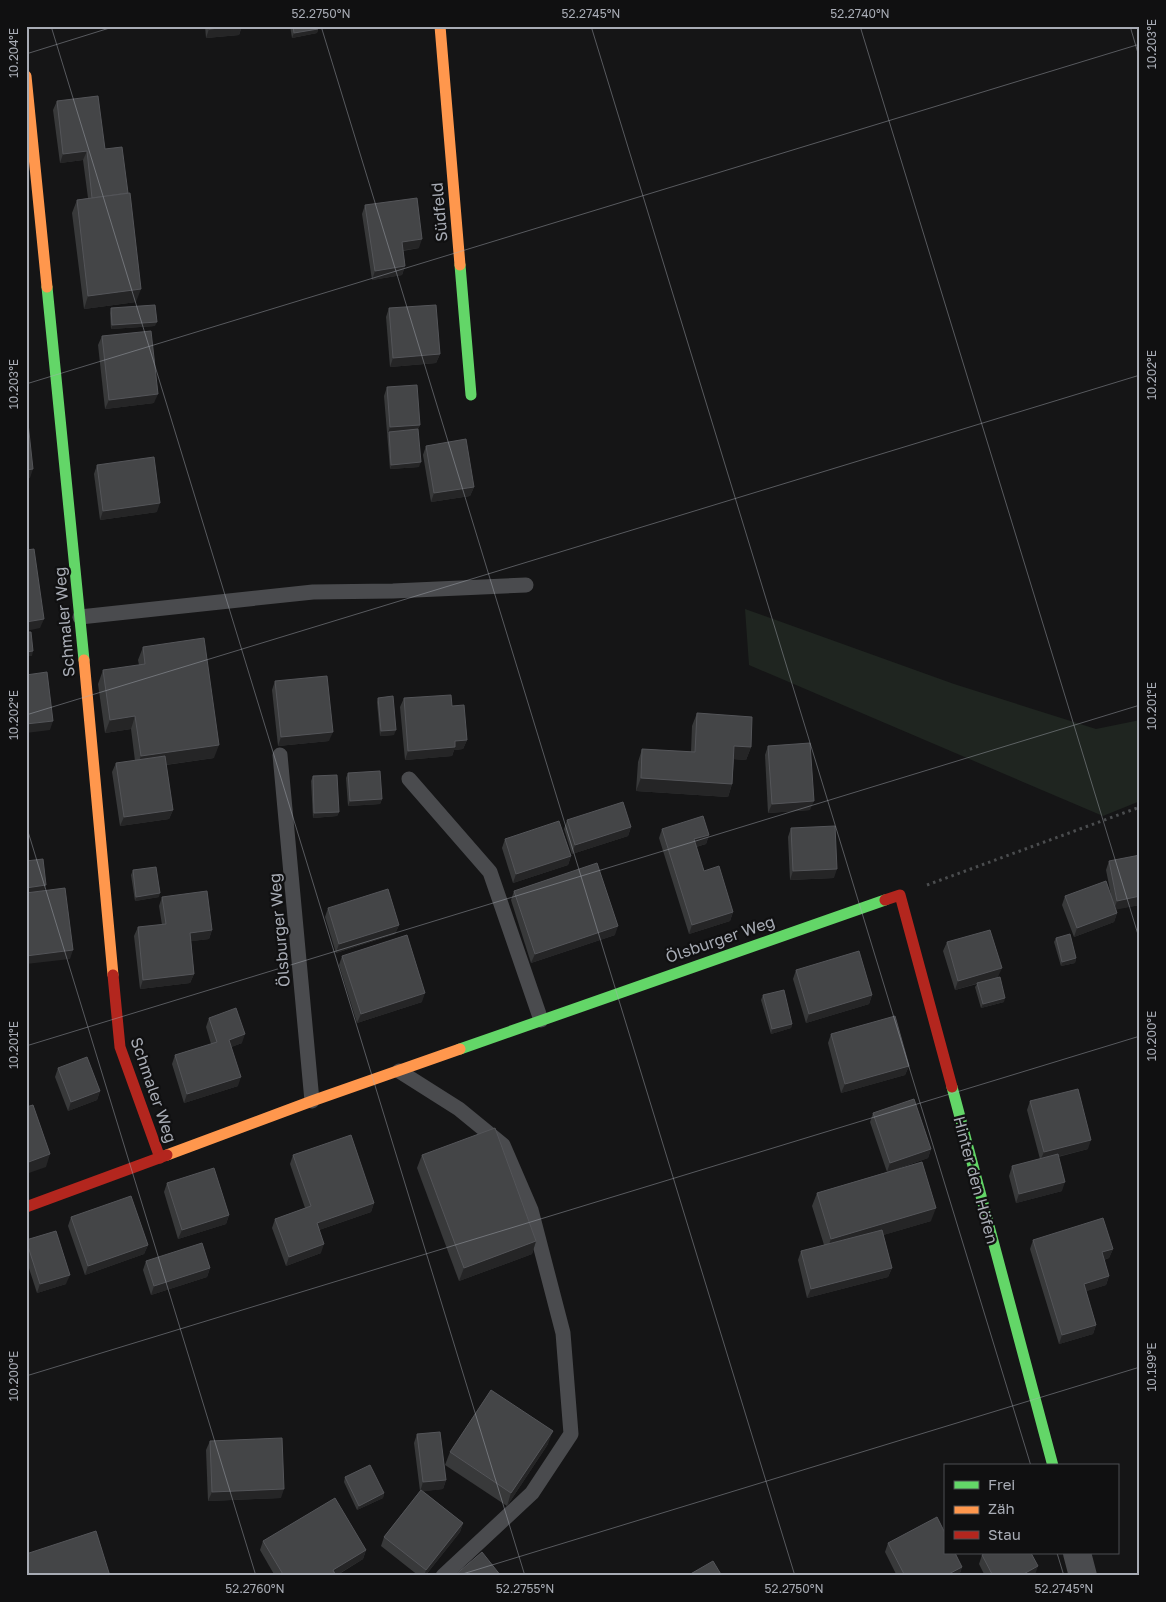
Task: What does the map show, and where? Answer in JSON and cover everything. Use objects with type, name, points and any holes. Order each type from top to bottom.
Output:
[{"type":"street","name":"Südfeld","points":[[440,26],[471,395]]},
{"type":"street","name":"Schmaler Weg","points":[[26,76],[80,617],[120,1048],[160,1158]]},
{"type":"street","name":"Ölsburger Weg","points":[[26,1207],[312,1101],[900,895]]},
{"type":"street","name":"Hinter den Höfen","points":[[900,895],[1052,1464]]},
{"type":"street","points":[[1077,1554],[1083,1576]]},
{"type":"lane","points":[[80,617],[313,592],[393,591],[526,585]]},
{"type":"lane","name":"Ölsburger Weg","points":[[280,755],[312,1101]]},
{"type":"lane","points":[[409,779],[490,872],[541,1020]]},
{"type":"lane","points":[[399,1071],[458,1109],[503,1145],[531,1210],[563,1333],[571,1434],[532,1493],[443,1576]]},
{"type":"path","points":[[900,895],[1140,807]]},
{"type":"shaded area","points":[[745,609],[954,684],[1096,729],[1140,720],[1140,801],[1103,816],[749,665]]},
{"type":"building","points":[[209,26],[242,26],[209,29]]},
{"type":"building","points":[[293,26],[318,26],[318,29],[294,33]]},
{"type":"building","points":[[98,96],[105,149],[122,147],[128,193],[92,198],[87,151],[63,154],[57,101]]},
{"type":"building","points":[[130,193],[141,289],[88,296],[77,200]]},
{"type":"building","points":[[417,198],[422,239],[402,242],[405,266],[375,271],[365,205]]},
{"type":"building","points":[[155,305],[157,322],[112,325],[111,308]]},
{"type":"building","points":[[436,305],[440,354],[393,358],[389,308]]},
{"type":"building","points":[[26,319],[28,339],[26,340]]},
{"type":"building","points":[[151,331],[158,394],[109,400],[102,336]]},
{"type":"building","points":[[417,385],[420,425],[390,427],[387,387]]},
{"type":"building","points":[[26,423],[28,423],[33,469],[26,470]]},
{"type":"building","points":[[418,429],[421,462],[391,465],[389,432]]},
{"type":"building","points":[[466,439],[474,487],[434,493],[426,446]]},
{"type":"building","points":[[154,457],[160,503],[103,511],[97,465]]},
{"type":"building","points":[[34,549],[44,619],[26,622],[26,550]]},
{"type":"building","points":[[26,632],[31,632],[33,651],[26,652]]},
{"type":"building","points":[[204,638],[219,745],[141,756],[135,716],[110,720],[103,670],[145,664],[143,647]]},
{"type":"building","points":[[47,672],[53,721],[26,724],[26,675]]},
{"type":"building","points":[[327,676],[333,732],[281,737],[275,681]]},
{"type":"building","points":[[451,695],[452,706],[464,705],[467,740],[455,741],[455,747],[408,751],[404,698]]},
{"type":"building","points":[[393,696],[396,730],[381,731],[378,698]]},
{"type":"building","points":[[697,713],[752,717],[751,747],[734,746],[732,784],[641,778],[642,749],[695,752]]},
{"type":"building","points":[[810,743],[814,801],[772,804],[768,746]]},
{"type":"building","points":[[165,756],[173,810],[124,817],[116,763]]},
{"type":"building","points":[[380,771],[382,799],[350,801],[348,773]]},
{"type":"building","points":[[337,775],[339,812],[314,813],[313,776]]},
{"type":"building","points":[[623,802],[631,827],[575,845],[567,820]]},
{"type":"building","points":[[703,816],[709,835],[694,839],[704,871],[719,866],[733,912],[692,925],[662,829]]},
{"type":"building","points":[[559,821],[571,856],[516,874],[505,839]]},
{"type":"building","points":[[835,826],[837,869],[793,871],[791,828]]},
{"type":"building","points":[[1140,855],[1140,896],[1117,901],[1109,861]]},
{"type":"building","points":[[43,859],[46,885],[26,888],[26,861]]},
{"type":"building","points":[[597,863],[618,926],[535,954],[514,891]]},
{"type":"building","points":[[156,867],[160,893],[136,897],[133,870]]},
{"type":"building","points":[[1106,881],[1117,913],[1077,928],[1065,896]]},
{"type":"building","points":[[65,888],[73,950],[26,956],[26,893]]},
{"type":"building","points":[[388,889],[399,925],[339,944],[328,908]]},
{"type":"building","points":[[207,891],[212,930],[190,933],[194,974],[143,980],[138,927],[166,924],[162,897]]},
{"type":"building","points":[[990,930],[1002,968],[958,981],[947,942]]},
{"type":"building","points":[[1070,934],[1076,958],[1062,962],[1056,938]]},
{"type":"building","points":[[407,935],[425,993],[361,1014],[342,956]]},
{"type":"building","points":[[859,951],[872,995],[809,1014],[796,970]]},
{"type":"building","points":[[1000,977],[1005,998],[983,1004],[977,983]]},
{"type":"building","points":[[784,990],[792,1024],[772,1029],[763,995]]},
{"type":"building","points":[[236,1008],[245,1034],[229,1040],[241,1077],[187,1094],[175,1055],[217,1042],[209,1018]]},
{"type":"building","points":[[895,1016],[909,1066],[845,1084],[831,1034]]},
{"type":"building","points":[[87,1057],[100,1091],[71,1102],[58,1068]]},
{"type":"building","points":[[1078,1089],[1091,1140],[1044,1152],[1030,1101]]},
{"type":"building","points":[[914,1099],[931,1149],[890,1163],[873,1113]]},
{"type":"building","points":[[33,1105],[50,1154],[26,1163],[26,1107]]},
{"type":"building","points":[[495,1128],[536,1241],[464,1268],[422,1155]]},
{"type":"building","points":[[351,1135],[374,1203],[317,1223],[324,1244],[289,1257],[275,1219],[311,1206],[293,1155]]},
{"type":"building","points":[[1058,1154],[1065,1182],[1019,1194],[1012,1166]]},
{"type":"building","points":[[922,1162],[936,1208],[831,1239],[817,1193]]},
{"type":"building","points":[[214,1168],[229,1215],[182,1230],[167,1183]]},
{"type":"building","points":[[131,1196],[148,1245],[88,1266],[71,1217]]},
{"type":"building","points":[[1103,1218],[1113,1249],[1102,1252],[1109,1276],[1084,1284],[1096,1325],[1062,1335],[1033,1240]]},
{"type":"building","points":[[882,1230],[892,1268],[811,1289],[801,1251]]},
{"type":"building","points":[[56,1231],[70,1275],[40,1284],[26,1240]]},
{"type":"building","points":[[202,1243],[210,1268],[154,1286],[146,1261]]},
{"type":"building","points":[[491,1390],[553,1431],[511,1493],[450,1452]]},
{"type":"building","points":[[440,1432],[446,1480],[423,1482],[417,1434]]},
{"type":"building","points":[[282,1438],[284,1489],[212,1492],[210,1441]]},
{"type":"building","points":[[370,1465],[384,1493],[359,1506],[345,1477]]},
{"type":"building","points":[[421,1490],[463,1523],[426,1570],[384,1537]]},
{"type":"building","points":[[335,1498],[366,1550],[333,1570],[336,1576],[284,1576],[263,1541]]},
{"type":"building","points":[[937,1517],[944,1531],[944,1554],[956,1554],[962,1567],[945,1576],[905,1576],[888,1543]]},
{"type":"building","points":[[96,1531],[110,1576],[26,1576],[26,1554]]},
{"type":"building","points":[[482,1552],[501,1576],[454,1576]]},
{"type":"building","points":[[1032,1554],[1038,1566],[1020,1576],[993,1576],[982,1555]]},
{"type":"building","points":[[713,1561],[722,1576],[687,1576]]},
{"type":"traffic: fast","points":[[460,265],[471,395]]},
{"type":"traffic: fast","points":[[47,287],[84,660]]},
{"type":"traffic: fast","points":[[460,1049],[885,900]]},
{"type":"traffic: fast","points":[[952,1087],[1052,1464]]},
{"type":"traffic: slow","points":[[440,26],[460,265]]},
{"type":"traffic: slow","points":[[26,76],[47,287]]},
{"type":"traffic: slow","points":[[84,660],[113,975]]},
{"type":"traffic: slow","points":[[167,1155],[460,1049]]},
{"type":"traffic: jam","points":[[885,900],[900,895],[952,1087]]},
{"type":"traffic: jam","points":[[113,975],[120,1047],[160,1158]]},
{"type":"traffic: jam","points":[[26,1207],[167,1155]]}]
